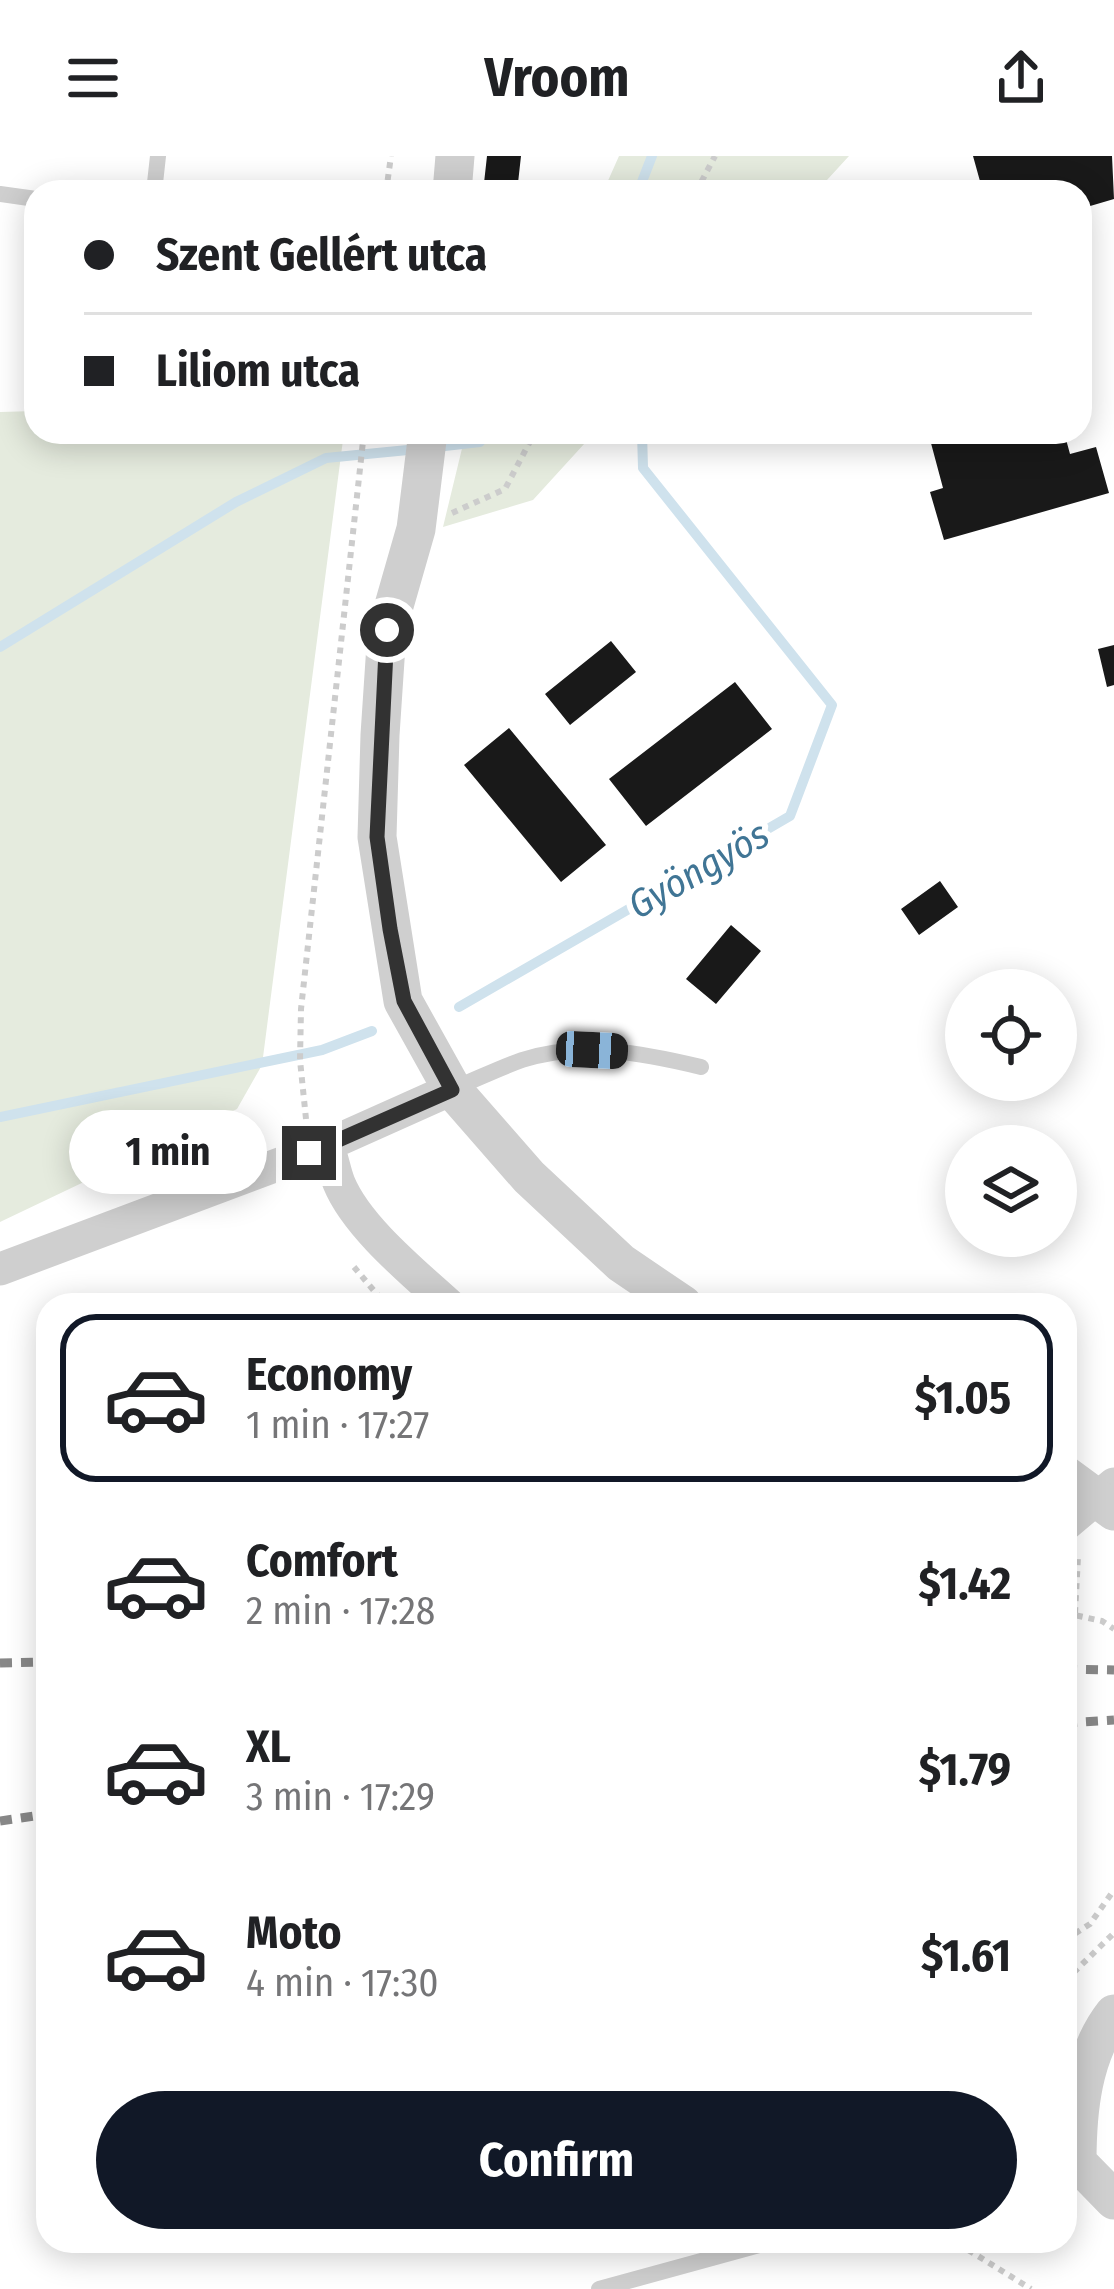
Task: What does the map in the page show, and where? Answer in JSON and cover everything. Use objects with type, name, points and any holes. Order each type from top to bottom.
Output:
[{"type":"street","points":[[426,444],[416,529],[387,630],[377,837],[404,1001],[452,1090],[568,1216],[621,1263],[665,1293]]},
{"type":"street","points":[[0,1269],[328,1146],[452,1090]]},
{"type":"street","points":[[328,1146],[339,1182],[352,1204],[436,1293]]},
{"type":"street","points":[[1077,1484],[1114,1511]]},
{"type":"street","points":[[1077,1515],[1114,1484]]},
{"type":"street","points":[[1077,2122],[1088,2063],[1114,2014]]},
{"type":"street","points":[[1077,2168],[1114,2200]]},
{"type":"lane","points":[[452,1090],[526,1059],[592,1050],[640,1053],[701,1067]]},
{"type":"lane","points":[[599,2289],[730,2253]]},
{"type":"path","points":[[302,1071],[303,989],[363,444]]},
{"type":"path","points":[[416,529],[505,489],[529,444]]},
{"type":"path","points":[[1077,1567],[1078,1560]]},
{"type":"path","points":[[1077,1616],[1114,1629]]},
{"type":"path","points":[[1077,1932],[1090,1924],[1114,1890]]},
{"type":"path","points":[[1077,1970],[1114,1933]]},
{"type":"path","points":[[973,2253],[1030,2289]]},
{"type":"shaded area","points":[[619,156],[849,156],[827,180],[608,180]]},
{"type":"shaded area","points":[[24,411],[24,444],[342,444],[262,1065],[237,1109],[0,1222],[0,412]]},
{"type":"shaded area","points":[[463,444],[584,444],[533,500],[443,527]]},
{"type":"building","points":[[487,156],[521,156],[518,180],[484,180]]},
{"type":"building","points":[[973,156],[1112,156],[1114,199],[1092,205],[1092,180],[980,180]]},
{"type":"building","points":[[931,444],[1067,444],[1070,454],[1096,447],[1109,493],[944,540],[930,492],[943,488]]},
{"type":"building","points":[[611,641],[636,672],[570,725],[545,694]]},
{"type":"building","points":[[1114,645],[1114,685],[1107,687],[1098,649]]},
{"type":"building","points":[[735,682],[772,729],[646,826],[609,779]]},
{"type":"building","points":[[509,728],[606,845],[561,882],[464,765]]},
{"type":"building","points":[[940,881],[958,907],[919,935],[901,909]]},
{"type":"building","points":[[731,925],[761,951],[716,1004],[686,979]]},
{"type":"waterway","name":"Gyöngyös","points":[[643,180],[652,156]]},
{"type":"waterway","name":"Gyöngyös","points":[[436,447],[462,444]]},
{"type":"waterway","name":"Gyöngyös","points":[[459,1007],[790,816],[832,705],[643,468],[642,444]]},
{"type":"waterway","name":"Gyöngyös","points":[[0,647],[236,502],[326,458],[418,449]]},
{"type":"waterway","name":"Gyöngyös","points":[[0,1117],[322,1050],[372,1031]]},
{"type":"railway","points":[[0,1663],[36,1662]]},
{"type":"railway","points":[[1077,1669],[1114,1670]]},
{"type":"railway","points":[[1077,1722],[1114,1720]]},
{"type":"railway","points":[[0,1821],[36,1816]]},
{"type":"route","points":[[309,1153],[452,1090],[404,1001],[377,837],[387,630]]}]
